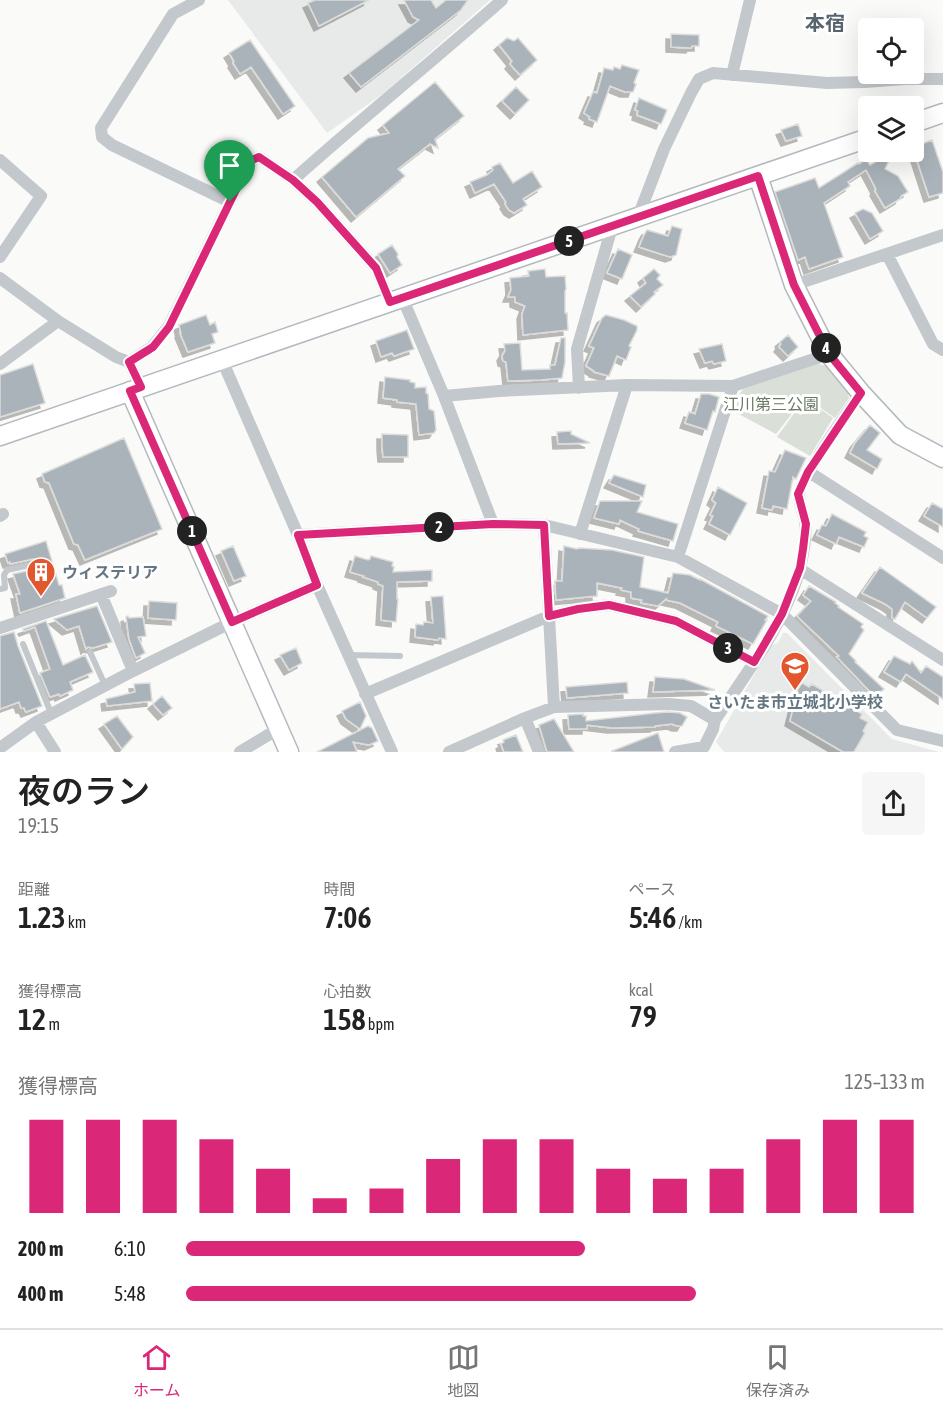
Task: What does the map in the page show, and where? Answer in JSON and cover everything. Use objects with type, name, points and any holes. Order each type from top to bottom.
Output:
[{"type":"street","points":[[198,0],[173,14],[101,128],[102,137],[112,145],[230,202]]},
{"type":"street","points":[[293,180],[361,119],[428,65],[502,0]]},
{"type":"street","points":[[732,75],[750,0]]},
{"type":"street","points":[[638,217],[664,149],[699,79],[713,73],[827,83],[943,79]]},
{"type":"street","points":[[924,119],[943,112]]},
{"type":"street","points":[[0,436],[858,141]]},
{"type":"street","points":[[129,362],[153,347],[169,327],[250,161],[259,157],[293,180],[317,202],[376,268],[396,300],[444,396],[493,524]]},
{"type":"street","points":[[0,160],[41,196],[0,257]]},
{"type":"street","points":[[758,176],[794,285],[829,354],[900,435],[943,458]]},
{"type":"street","points":[[579,388],[577,349],[612,227]]},
{"type":"street","points":[[794,285],[943,235]]},
{"type":"street","points":[[887,254],[933,344],[943,350]]},
{"type":"street","points":[[0,278],[58,321],[116,357],[129,362]]},
{"type":"street","points":[[0,364],[58,321]]},
{"type":"street","points":[[444,396],[627,385],[733,386],[829,354]]},
{"type":"street","points":[[222,360],[298,535],[317,585],[392,752]]},
{"type":"street","points":[[129,362],[136,389],[232,622],[289,752]]},
{"type":"street","points":[[580,534],[627,385]]},
{"type":"street","points":[[678,557],[733,386]]},
{"type":"street","points":[[675,752],[706,749],[715,720],[754,662],[782,614],[800,568],[803,549],[806,524],[798,494],[808,472],[861,393]]},
{"type":"street","points":[[808,472],[943,558]]},
{"type":"street","points":[[298,535],[493,524],[544,525],[678,557],[782,614],[897,730],[943,741]]},
{"type":"street","points":[[544,525],[554,707]]},
{"type":"street","points":[[800,568],[943,660]]},
{"type":"street","points":[[6,748],[36,722],[133,671],[232,622],[317,585]]},
{"type":"street","points":[[0,628],[106,593],[133,671]]},
{"type":"street","points":[[365,694],[549,616],[609,605],[676,621],[754,662]]},
{"type":"street","points":[[449,752],[554,707],[669,704],[691,706],[715,720]]},
{"type":"street","points":[[525,718],[539,752]]},
{"type":"street","points":[[36,722],[55,752]]},
{"type":"street","points":[[240,752],[278,729]]},
{"type":"lane","points":[[0,590],[5,588],[4,575],[8,570],[34,564]]},
{"type":"lane","points":[[23,645],[51,714]]},
{"type":"lane","points":[[90,652],[105,686]]},
{"type":"lane","points":[[348,656],[400,656]]},
{"type":"shaded area","points":[[228,0],[490,0],[384,93],[327,133]]},
{"type":"shaded area","name":"さいたま市立城北小学校","points":[[783,633],[787,633],[892,739],[939,752],[724,752],[716,742],[771,645],[778,643]]},
{"type":"green space","name":"江川第三公園","points":[[818,364],[827,366],[848,391],[849,398],[835,418],[805,397],[776,434],[733,411],[743,389]]},
{"type":"green space","points":[[805,398],[833,418],[810,456],[777,437]]},
{"type":"building","points":[[315,0],[369,0],[319,26],[308,3]]},
{"type":"building","points":[[404,0],[431,0],[436,8],[446,0],[468,0],[461,10],[361,87],[349,73],[419,20],[413,17]]},
{"type":"building","points":[[671,34],[699,35],[699,46],[671,47]]},
{"type":"building","points":[[507,38],[514,41],[518,38],[537,60],[520,75],[510,64],[512,61],[499,45]]},
{"type":"building","points":[[250,40],[295,106],[283,114],[251,67],[240,74],[233,63],[229,53]]},
{"type":"building","points":[[622,65],[639,70],[633,92],[625,92],[610,86],[597,122],[589,119],[590,117],[584,113],[593,92],[597,93],[604,68],[620,69]]},
{"type":"building","points":[[435,82],[464,116],[435,139],[438,148],[430,144],[398,169],[405,176],[356,217],[322,177],[368,138],[389,133],[383,125]]},
{"type":"building","points":[[516,87],[529,100],[515,114],[502,101]]},
{"type":"building","points":[[639,98],[667,110],[661,124],[637,115],[638,111],[635,110]]},
{"type":"building","points":[[798,124],[802,136],[786,141],[781,130]]},
{"type":"building","points":[[932,140],[943,172],[943,193],[929,197],[918,162],[924,162],[924,143]]},
{"type":"building","points":[[868,162],[870,165],[875,162],[888,162],[885,169],[898,176],[908,192],[885,208],[866,170],[848,182],[850,186],[824,203],[843,257],[809,269],[805,257],[798,260],[775,192],[815,178],[819,188],[858,163]]},
{"type":"building","points":[[500,163],[513,183],[532,171],[542,187],[523,199],[527,205],[514,213],[509,210],[494,184],[475,193],[470,182],[487,175],[493,170],[492,167]]},
{"type":"building","points":[[863,209],[872,213],[883,231],[870,239],[855,213]]},
{"type":"building","points":[[672,226],[682,229],[676,255],[670,257],[639,247],[647,230],[668,236]]},
{"type":"building","points":[[392,245],[402,265],[390,273],[378,254]]},
{"type":"building","points":[[618,249],[632,255],[622,279],[607,273]]},
{"type":"building","points":[[545,269],[546,277],[565,276],[565,313],[567,313],[568,330],[523,335],[522,314],[525,306],[515,302],[515,297],[508,297],[511,290],[510,278],[529,276],[528,271]]},
{"type":"building","points":[[654,269],[660,275],[657,279],[663,285],[641,307],[630,296],[646,283],[643,278]]},
{"type":"building","points":[[206,315],[210,325],[215,322],[218,332],[212,334],[215,343],[188,352],[179,325]]},
{"type":"building","points":[[606,315],[637,326],[626,360],[617,356],[609,376],[594,372],[586,366],[594,348],[589,346],[602,318]]},
{"type":"building","points":[[407,330],[414,349],[394,356],[392,353],[381,357],[376,341]]},
{"type":"building","points":[[788,335],[798,347],[788,356],[779,347],[780,342]]},
{"type":"building","points":[[561,338],[565,338],[562,378],[508,381],[506,362],[503,361],[502,356],[505,351],[504,344],[520,343],[522,370],[550,369],[550,365],[555,365]]},
{"type":"building","points":[[722,344],[726,361],[714,364],[712,361],[705,363],[699,349]]},
{"type":"building","points":[[33,364],[45,403],[0,417],[0,375]]},
{"type":"building","points":[[385,377],[410,380],[415,383],[415,388],[426,387],[429,409],[434,411],[436,430],[434,433],[419,435],[416,404],[383,398]]},
{"type":"building","points":[[701,394],[719,397],[707,430],[685,423],[689,412],[695,414]]},
{"type":"building","points":[[870,425],[880,433],[867,450],[882,459],[877,469],[850,453]]},
{"type":"building","points":[[571,431],[571,434],[590,443],[558,444],[557,432]]},
{"type":"building","points":[[382,434],[408,435],[408,457],[383,457]]},
{"type":"building","points":[[124,438],[162,529],[85,560],[78,545],[74,544],[49,483],[45,482],[42,474]]},
{"type":"building","points":[[785,450],[806,458],[796,479],[793,477],[787,509],[773,506],[772,510],[762,508],[769,471],[775,472]]},
{"type":"building","points":[[614,475],[646,485],[643,497],[609,483]]},
{"type":"building","points":[[718,487],[747,503],[730,535],[709,524],[713,516],[710,515],[716,503],[712,500]]},
{"type":"building","points":[[600,501],[642,501],[637,512],[678,524],[673,541],[638,531],[639,529],[620,520],[619,524],[594,518]]},
{"type":"building","points":[[932,503],[943,509],[943,527],[924,516]]},
{"type":"building","points":[[832,514],[866,532],[864,536],[868,538],[864,547],[839,537],[836,544],[817,535],[822,525],[826,526]]},
{"type":"building","points":[[46,541],[65,598],[20,613],[16,594],[20,594],[13,574],[36,569],[39,562],[33,559],[10,564],[5,554]]},
{"type":"building","points":[[233,546],[246,576],[234,581],[221,551]]},
{"type":"building","points":[[564,546],[577,549],[612,550],[644,557],[640,587],[668,593],[673,573],[690,575],[768,616],[765,620],[767,620],[753,644],[716,626],[718,622],[680,603],[666,600],[667,598],[658,606],[641,603],[642,600],[631,598],[631,592],[597,583],[597,596],[556,600],[555,581],[562,581]]},
{"type":"building","points":[[355,556],[368,560],[371,556],[393,562],[393,572],[432,570],[432,581],[397,582],[396,622],[381,620],[383,586],[350,572]]},
{"type":"building","points":[[880,567],[936,607],[927,618],[905,602],[895,619],[892,618],[892,609],[862,593]]},
{"type":"building","points":[[809,586],[836,602],[838,607],[863,624],[861,627],[864,630],[849,654],[884,689],[875,697],[837,657],[839,656],[797,616],[811,601],[803,595]]},
{"type":"building","points":[[443,596],[446,639],[415,637],[416,624],[433,623],[431,597]]},
{"type":"building","points":[[149,601],[177,603],[176,620],[148,618]]},
{"type":"building","points":[[97,606],[112,642],[93,648],[86,649],[79,626],[67,630],[54,619]]},
{"type":"building","points":[[126,617],[129,618],[143,617],[146,636],[138,637],[145,653],[136,658],[129,639]]},
{"type":"building","points":[[46,621],[63,665],[85,655],[93,672],[70,682],[73,690],[60,696],[59,694],[50,697],[40,673],[50,669],[35,627],[24,631],[23,629]]},
{"type":"building","points":[[14,632],[42,706],[26,712],[24,708],[21,708],[19,702],[0,709],[0,636]]},
{"type":"building","points":[[296,648],[302,663],[289,670],[280,655]]},
{"type":"building","points":[[894,656],[910,664],[912,661],[921,673],[926,666],[943,677],[943,699],[906,674],[901,682],[884,672]]},
{"type":"building","points":[[655,677],[684,679],[715,690],[653,692]]},
{"type":"building","points":[[627,682],[628,693],[567,698],[566,687]]},
{"type":"building","points":[[150,683],[152,701],[107,706],[106,699],[135,692],[134,684]]},
{"type":"building","points":[[802,683],[809,687],[812,684],[862,714],[860,718],[868,722],[863,731],[865,733],[854,752],[843,752],[790,721],[798,689]]},
{"type":"building","points":[[162,696],[172,708],[163,715],[153,704]]},
{"type":"building","points":[[360,702],[366,716],[360,729],[346,719],[342,711]]},
{"type":"building","points":[[669,712],[680,713],[687,717],[682,726],[672,724],[655,727],[612,728],[587,725],[587,729],[569,729],[568,715],[583,714],[586,716],[586,721]]},
{"type":"building","points":[[117,716],[133,737],[122,749],[104,724]]},
{"type":"building","points":[[554,719],[574,752],[547,752],[539,725]]},
{"type":"building","points":[[368,726],[372,728],[378,741],[369,745],[353,742],[357,752],[317,752]]},
{"type":"building","points":[[658,733],[664,752],[612,752],[612,751]]},
{"type":"building","points":[[516,735],[523,752],[504,752],[501,744],[503,740]]},
{"type":"place","name":"ウィステリア","points":[[41,598]]},
{"type":"place","name":"さいたま市立城北小学校","points":[[795,692]]},
{"type":"district","name":"本宿","points":[[825,22]]},
{"type":"route","points":[[259,157],[293,180],[317,202],[376,268],[390,302],[758,176],[794,285],[829,354],[861,393],[808,472],[798,494],[806,524],[800,568],[782,614],[754,662],[676,621],[609,605],[549,616],[544,525],[493,524],[298,535],[317,585],[232,622],[130,391],[141,387],[129,362],[153,347],[169,327],[230,202],[250,161],[259,157]]}]
